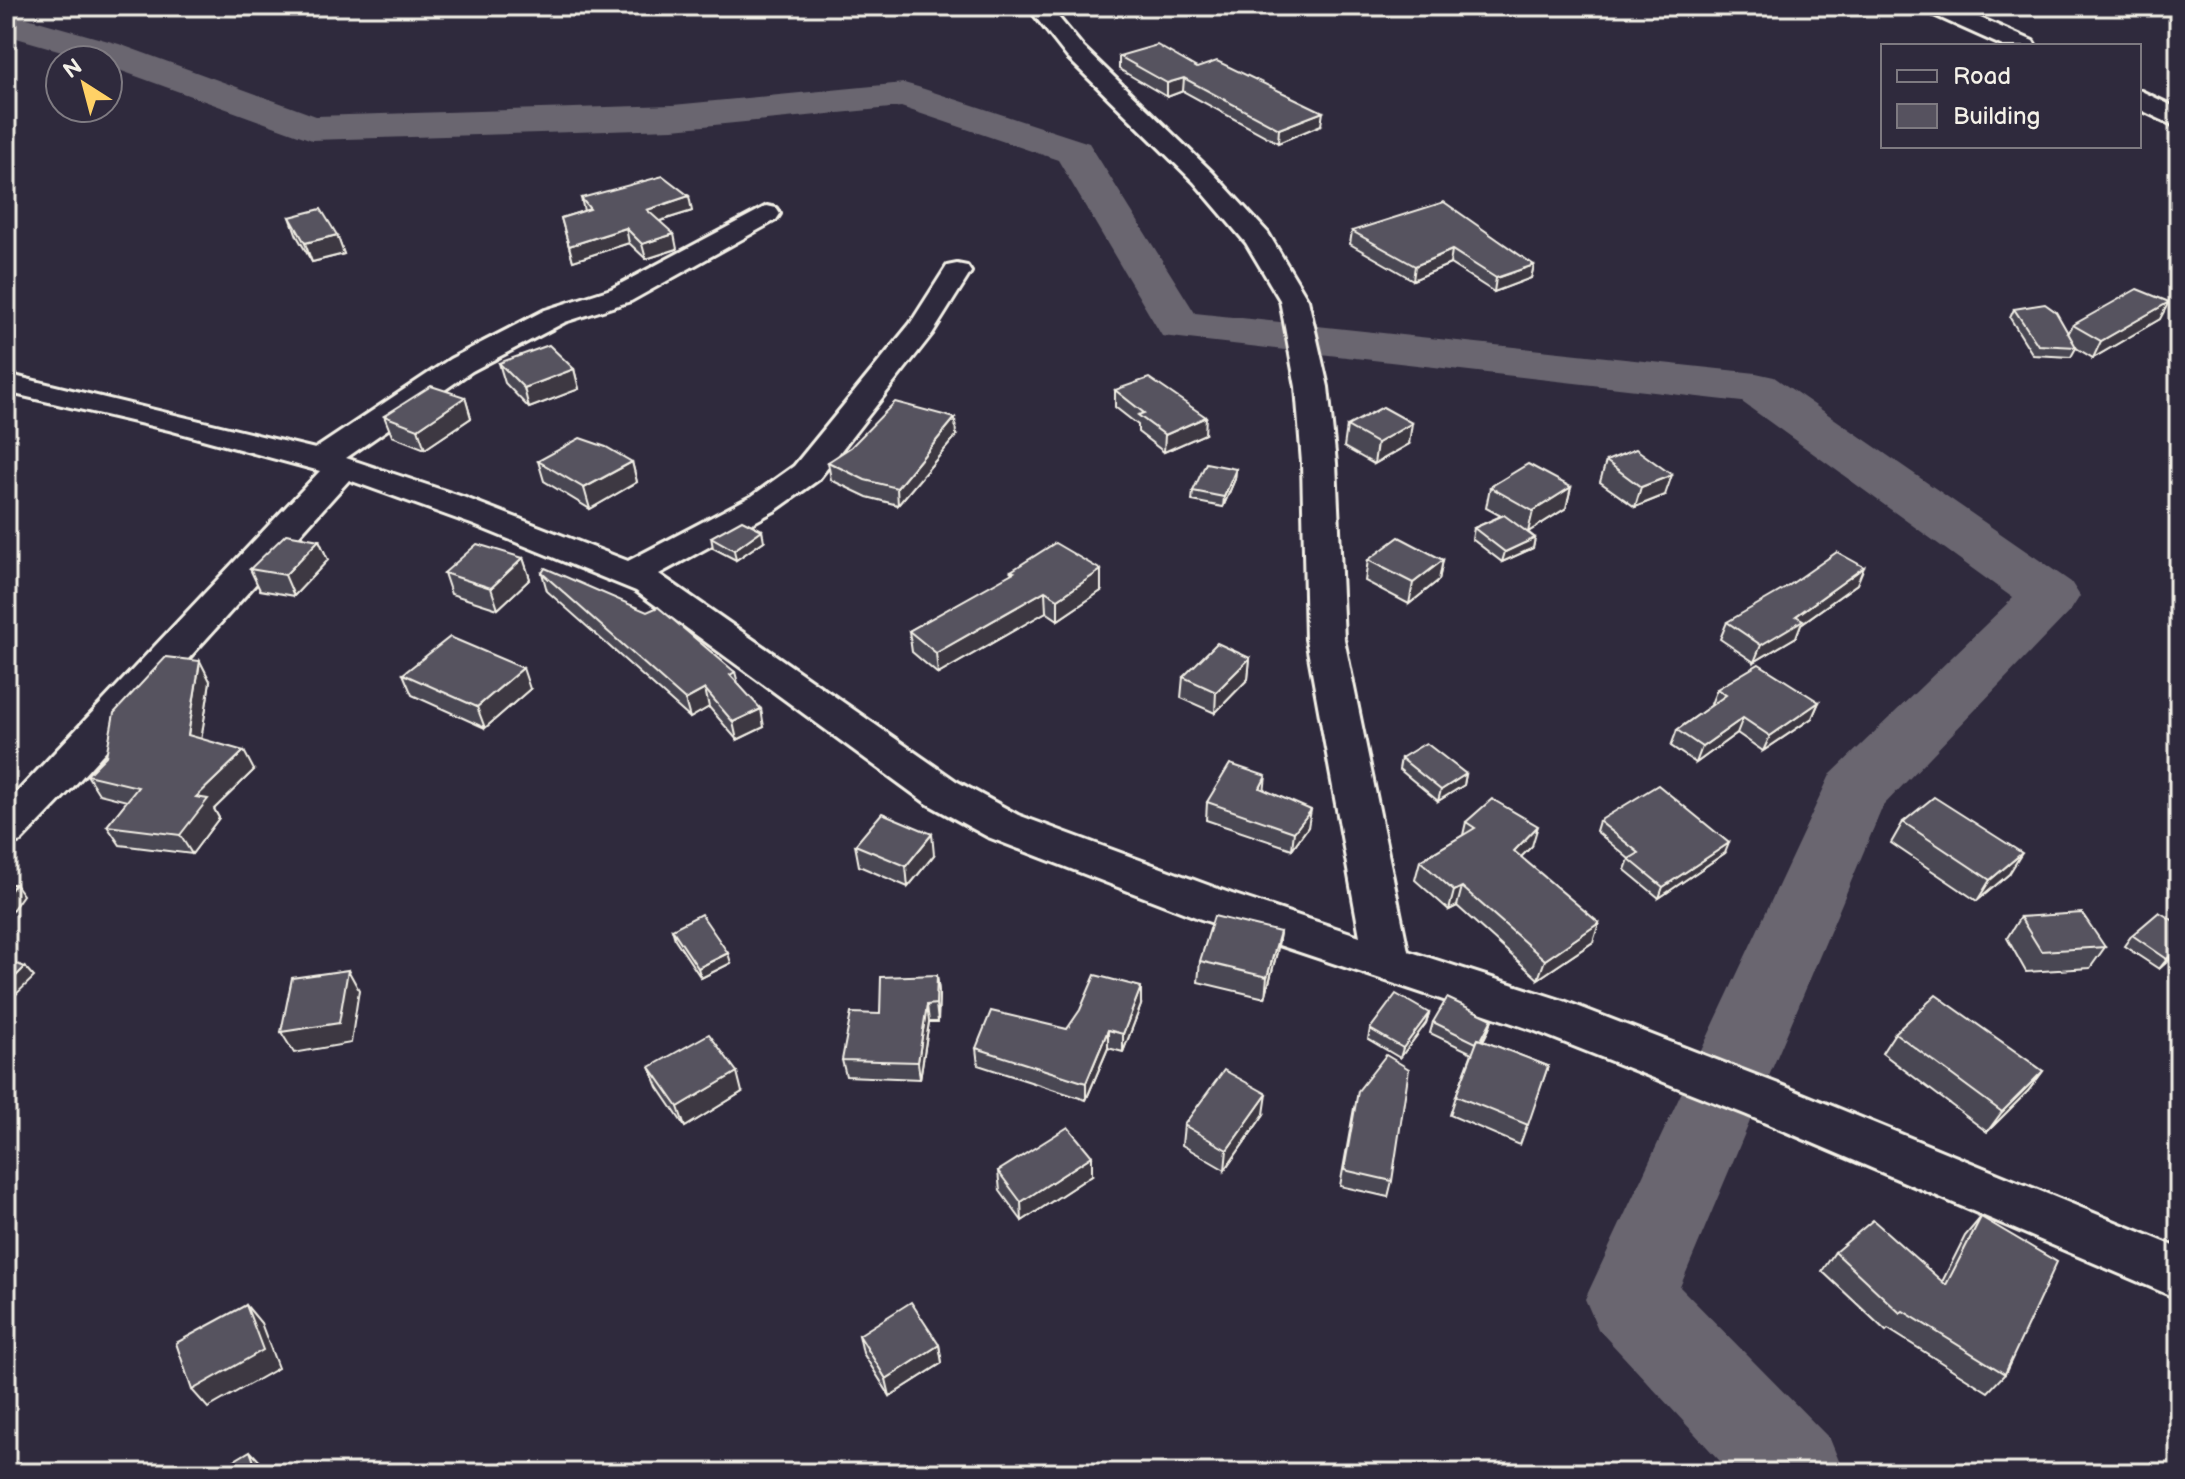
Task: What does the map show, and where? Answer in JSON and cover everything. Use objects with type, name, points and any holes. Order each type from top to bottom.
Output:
[{"type":"street","points":[[1038,6],[1075,52],[1203,177],[1258,239],[1294,300],[1312,387],[1319,463],[1325,639],[1388,963]]},
{"type":"street","points":[[1933,6],[2019,44]]},
{"type":"street","points":[[2141,99],[2179,120]]},
{"type":"street","points":[[6,830],[59,777],[331,464],[473,358],[555,316],[629,291],[767,214]]},
{"type":"street","points":[[630,575],[764,503],[806,473],[922,328],[957,272]]},
{"type":"street","points":[[6,383],[104,404],[331,464],[493,518],[649,583],[941,792],[1003,826],[1217,907],[1547,1015],[1764,1100],[2179,1274]]},
{"type":"building","points":[[1157,45],[1197,68],[1217,61],[1323,112],[1279,129],[1184,78],[1167,83],[1119,56]]},
{"type":"building","points":[[663,176],[689,196],[647,210],[674,234],[642,244],[626,228],[569,246],[561,218],[590,209],[581,198]]},
{"type":"building","points":[[1444,202],[1534,265],[1496,278],[1452,250],[1415,266],[1352,231]]},
{"type":"building","points":[[321,209],[337,235],[305,243],[290,217]]},
{"type":"building","points":[[2137,289],[2169,302],[2101,341],[2073,325]]},
{"type":"building","points":[[2045,304],[2056,312],[2076,347],[2038,345],[2014,309]]},
{"type":"building","points":[[549,345],[574,369],[524,388],[499,363]]},
{"type":"building","points":[[1149,378],[1206,417],[1165,435],[1138,415],[1144,413],[1115,390]]},
{"type":"building","points":[[431,386],[465,397],[418,429],[384,416]]},
{"type":"building","points":[[895,402],[955,418],[897,488],[865,480],[828,462],[851,447]]},
{"type":"building","points":[[1383,407],[1412,423],[1377,443],[1347,426]]},
{"type":"building","points":[[580,438],[606,447],[632,462],[584,488],[538,461]]},
{"type":"building","points":[[1636,449],[1672,475],[1641,487],[1606,461]]},
{"type":"building","points":[[1206,463],[1236,469],[1224,497],[1193,491]]},
{"type":"building","points":[[1528,464],[1571,487],[1533,511],[1490,487]]},
{"type":"building","points":[[1504,515],[1535,538],[1505,552],[1474,528]]},
{"type":"building","points":[[742,520],[762,530],[734,550],[711,537]]},
{"type":"building","points":[[286,534],[319,540],[285,575],[250,569]]},
{"type":"building","points":[[1399,537],[1443,560],[1413,583],[1368,560]]},
{"type":"building","points":[[1055,543],[1101,570],[1058,599],[1045,591],[936,653],[909,631],[1014,572],[1011,571]]},
{"type":"building","points":[[477,544],[523,558],[491,588],[444,573]]},
{"type":"building","points":[[1837,552],[1864,567],[1796,616],[1803,620],[1761,645],[1727,622],[1784,589]]},
{"type":"building","points":[[545,568],[647,612],[658,607],[735,672],[730,675],[761,709],[733,722],[705,689],[685,700],[542,573]]},
{"type":"building","points":[[450,637],[523,668],[477,707],[403,674]]},
{"type":"building","points":[[1217,643],[1250,658],[1216,692],[1183,677]]},
{"type":"building","points":[[166,657],[200,661],[188,735],[244,751],[196,797],[208,799],[180,835],[107,826],[138,787],[87,775],[106,756],[114,713]]},
{"type":"building","points":[[1759,664],[1819,702],[1770,736],[1743,718],[1702,747],[1677,730],[1726,695],[1717,689]]},
{"type":"building","points":[[1426,743],[1466,774],[1441,790],[1401,758]]},
{"type":"building","points":[[1230,764],[1266,776],[1260,788],[1311,810],[1294,832],[1207,802]]},
{"type":"building","points":[[1658,785],[1729,843],[1663,887],[1629,859],[1639,853],[1599,821]]},
{"type":"building","points":[[1934,797],[2022,853],[1990,880],[1903,822]]},
{"type":"building","points":[[1492,799],[1538,826],[1514,851],[1599,923],[1545,960],[1462,887],[1454,891],[1420,861],[1475,828],[1466,822]]},
{"type":"building","points":[[882,813],[932,834],[906,866],[855,845]]},
{"type":"building","points":[[6,884],[15,884],[6,897]]},
{"type":"building","points":[[2159,912],[2179,924],[2179,948],[2167,959],[2132,935]]},
{"type":"building","points":[[2082,913],[2105,947],[2041,951],[2020,917]]},
{"type":"building","points":[[701,914],[728,953],[698,968],[672,929]]},
{"type":"building","points":[[1214,916],[1280,932],[1267,977],[1200,961]]},
{"type":"building","points":[[6,960],[25,967],[6,986]]},
{"type":"building","points":[[348,970],[339,1023],[281,1032],[292,978]]},
{"type":"building","points":[[937,975],[936,1004],[927,1005],[918,1062],[842,1060],[851,1013],[880,1014],[881,977]]},
{"type":"building","points":[[1095,975],[1141,987],[1123,1034],[1108,1030],[1086,1083],[976,1048],[991,1011],[1067,1029],[1080,1010]]},
{"type":"building","points":[[1396,994],[1429,1013],[1403,1048],[1370,1029]]},
{"type":"building","points":[[1936,995],[2043,1071],[2002,1112],[1895,1033]]},
{"type":"building","points":[[1447,998],[1492,1019],[1481,1040],[1478,1039],[1476,1043],[1433,1022]]},
{"type":"building","points":[[709,1034],[737,1072],[678,1107],[650,1067]]},
{"type":"building","points":[[1478,1039],[1548,1066],[1528,1125],[1456,1096]]},
{"type":"building","points":[[1386,1055],[1409,1069],[1392,1181],[1344,1170],[1358,1091]]},
{"type":"building","points":[[1224,1070],[1267,1094],[1227,1150],[1184,1125]]},
{"type":"building","points":[[1068,1127],[1092,1156],[1021,1202],[998,1171]]},
{"type":"building","points":[[1981,1217],[2057,1262],[2005,1374],[1903,1311],[1900,1313],[1835,1252],[1873,1220],[1946,1285]]},
{"type":"building","points":[[911,1302],[939,1345],[886,1379],[859,1335]]},
{"type":"building","points":[[246,1305],[263,1350],[192,1390],[176,1343]]},
{"type":"building","points":[[250,1451],[258,1473],[213,1473]]},
{"type":"waterway","points":[[6,23],[106,52],[312,128],[673,117],[904,95],[1074,152],[1179,326],[1756,388],[2050,596],[1854,793],[1630,1299],[1796,1473]]}]
